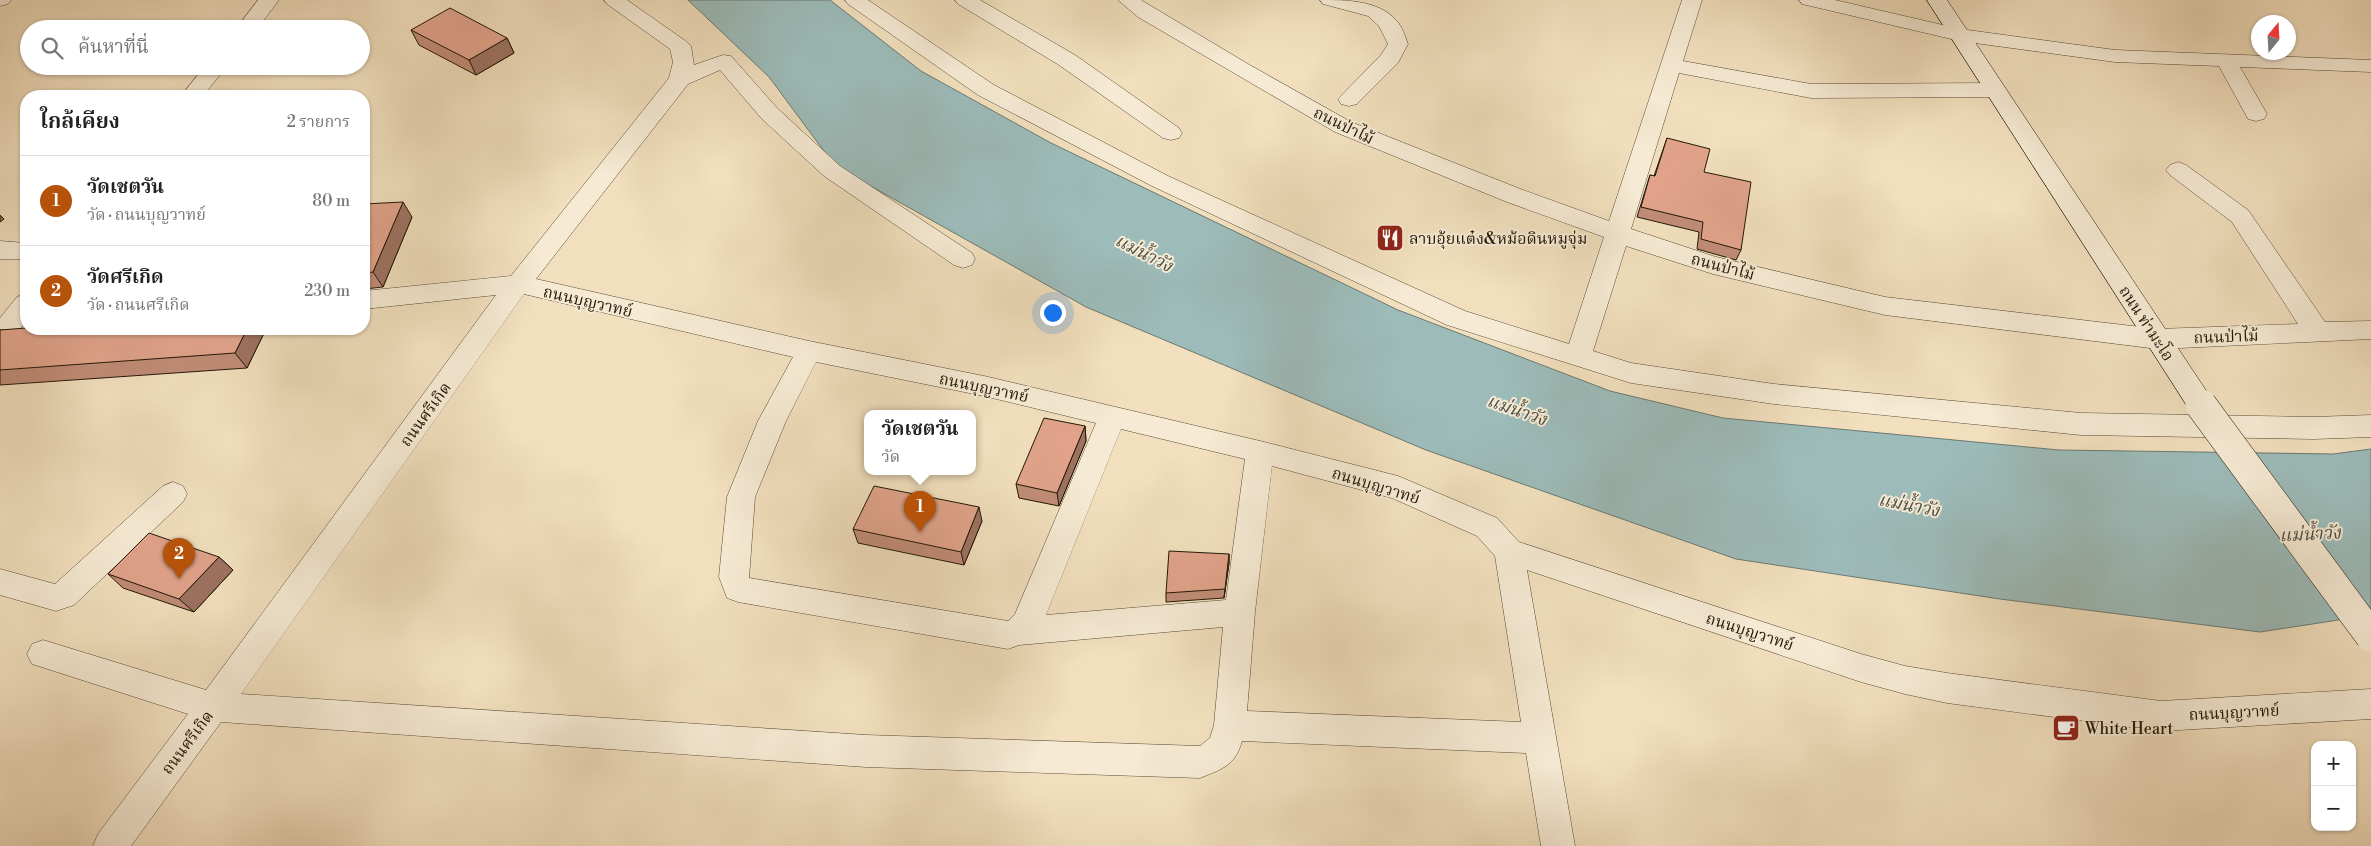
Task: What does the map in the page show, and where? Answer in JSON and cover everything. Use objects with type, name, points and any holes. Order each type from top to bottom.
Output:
[{"type":"street","points":[[253,20],[268,0]]},
{"type":"street","points":[[614,0],[680,46],[684,62],[680,80]]},
{"type":"street","points":[[965,0],[1067,60],[1171,133]]},
{"type":"street","name":"ถนนป่าไม้","points":[[1128,0],[1145,13],[1343,127],[1515,196],[1641,242],[1713,265],[1885,306],[2158,339],[2371,330]]},
{"type":"street","points":[[1330,0],[1375,12],[1388,23],[1398,44],[1390,58],[1350,99]]},
{"type":"street","points":[[1578,357],[1692,0]]},
{"type":"street","points":[[1809,0],[1960,35],[2115,56],[2371,66]]},
{"type":"street","name":"ถนน ท่ามะโอ","points":[[1937,0],[2201,405],[2371,636]]},
{"type":"street","points":[[863,2],[986,90],[1160,181],[1456,318],[1631,373],[1774,394],[2081,424],[2314,428],[2371,426]]},
{"type":"street","points":[[2225,59],[2256,114]]},
{"type":"street","points":[[680,80],[723,61],[769,113],[832,171],[963,259]]},
{"type":"street","points":[[1671,65],[1811,91],[1995,90]]},
{"type":"street","points":[[197,90],[209,75]]},
{"type":"street","name":"ถนนศรีเกิด","points":[[110,846],[213,707],[518,284],[680,80]]},
{"type":"street","points":[[2178,170],[2240,216],[2318,333]]},
{"type":"street","points":[[0,250],[20,251]]},
{"type":"street","name":"ถนนบุญวาทย์","points":[[370,299],[518,284],[809,351],[984,386],[1260,452],[1407,492],[1487,527],[1509,551],[1861,668],[1905,680],[2161,716],[2371,704]]},
{"type":"street","points":[[11,326],[20,312]]},
{"type":"street","points":[[809,351],[772,421],[741,497],[734,577],[738,589],[1008,635],[1019,631],[1240,612]]},
{"type":"street","points":[[1019,631],[1027,624],[1112,417]]},
{"type":"street","points":[[43,654],[213,707],[866,751],[1200,762],[1215,756],[1224,746],[1230,725],[1240,612],[1260,452]]},
{"type":"street","points":[[0,582],[56,598],[63,596],[174,494]]},
{"type":"street","points":[[1509,551],[1558,846]]},
{"type":"street","points":[[1230,725],[1540,738]]},
{"type":"water","name":"แม่น้ำวัง","points":[[688,0],[830,0],[921,71],[1051,143],[1398,310],[1610,391],[1723,418],[2059,450],[2333,454],[2371,449],[2371,615],[2260,632],[2000,599],[1736,559],[1426,450],[1086,307],[835,166],[769,77]]},
{"type":"building","points":[[450,8],[507,38],[469,60],[411,30]]},
{"type":"building","points":[[1667,138],[1710,149],[1704,172],[1751,182],[1741,250],[1701,239],[1703,222],[1641,207],[1650,175],[1655,176]]},
{"type":"building","points":[[403,202],[373,272],[370,272],[370,204]]},
{"type":"building","points":[[20,328],[20,335],[244,335],[235,353],[0,370],[0,330]]},
{"type":"building","points":[[1044,418],[1085,426],[1057,493],[1016,484]]},
{"type":"building","points":[[874,486],[979,507],[961,552],[853,529]]},
{"type":"building","points":[[149,533],[219,557],[179,599],[108,574]]},
{"type":"building","points":[[1169,551],[1229,554],[1225,589],[1166,593]]},
{"type":"place","name":"ลาบอุ้ยแต๋ง&หม้อดินหมูจุ่ม","points":[[1390,238]]},
{"type":"place","name":"วัดเชตวัน","points":[[920,532]]},
{"type":"place","name":"วัดศรีเกิด","points":[[179,579]]},
{"type":"place","name":"White Heart","points":[[2066,728]]}]
